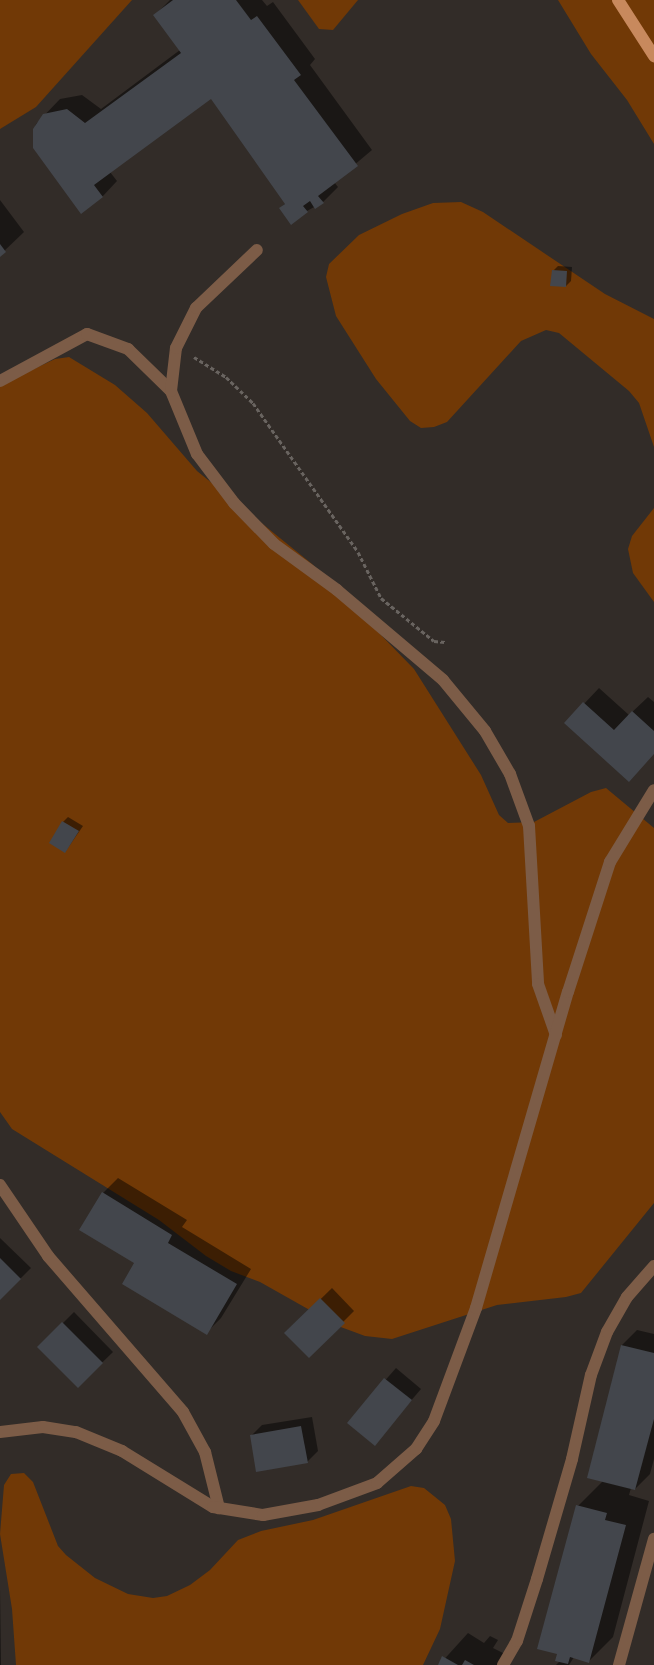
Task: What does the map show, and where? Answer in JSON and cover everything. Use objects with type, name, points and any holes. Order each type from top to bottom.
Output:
[{"type":"main road","points":[[618,0],[654,56]]},
{"type":"lane","points":[[171,391],[176,348],[196,308],[257,250]]},
{"type":"lane","points":[[0,381],[87,334],[128,349],[171,391],[197,454],[234,503],[274,544],[337,590],[443,680],[485,731],[510,774],[529,826],[538,984],[556,1035]]},
{"type":"lane","points":[[0,1432],[43,1427],[76,1432],[122,1451],[219,1508],[263,1515],[318,1505],[377,1483],[416,1449],[434,1421],[476,1308],[556,1035],[610,862],[654,790]]},
{"type":"lane","points":[[0,1185],[48,1256],[183,1412],[204,1452],[219,1508]]},
{"type":"lane","points":[[503,1665],[517,1641],[537,1578],[572,1459],[591,1375],[607,1332],[627,1296],[654,1266]]},
{"type":"lane","points":[[619,1665],[654,1539]]},
{"type":"path","points":[[176,348],[212,366],[253,403],[358,552],[381,598],[434,641],[445,642]]},
{"type":"shaded area","points":[[0,0],[132,0],[36,107],[0,129]]},
{"type":"shaded area","points":[[298,0],[358,0],[333,30],[319,29]]},
{"type":"shaded area","points":[[558,0],[654,0],[654,144],[627,100],[591,54]]},
{"type":"shaded area","points":[[461,202],[483,212],[605,294],[654,319],[654,447],[639,403],[629,391],[559,333],[546,330],[521,341],[447,422],[434,427],[421,428],[410,421],[376,379],[336,316],[326,277],[329,264],[359,235],[402,214],[433,203]]},
{"type":"shaded area","points":[[69,357],[115,385],[147,413],[197,471],[312,564],[414,669],[481,775],[499,815],[508,823],[534,822],[591,792],[606,788],[654,828],[654,1203],[581,1293],[566,1297],[497,1305],[392,1339],[365,1336],[338,1326],[260,1282],[231,1271],[206,1256],[159,1220],[12,1129],[0,1112],[0,385],[55,359]]},
{"type":"shaded area","points":[[654,508],[654,602],[633,573],[628,549],[632,536]]},
{"type":"shaded area","points":[[24,1473],[33,1482],[58,1546],[66,1555],[95,1578],[128,1594],[153,1598],[167,1596],[190,1585],[210,1570],[238,1540],[261,1531],[313,1520],[411,1486],[424,1488],[445,1505],[451,1519],[455,1561],[440,1629],[423,1665],[16,1665],[12,1609],[0,1534],[4,1485],[11,1474]]},
{"type":"building","points":[[173,0],[236,0],[251,20],[257,16],[301,75],[294,80],[358,166],[318,196],[324,203],[315,209],[310,201],[303,206],[308,212],[291,225],[279,208],[285,204],[211,99],[94,185],[103,197],[81,214],[33,148],[33,129],[43,114],[67,109],[85,123],[181,53],[153,15]]},
{"type":"building","points":[[0,244],[6,252],[0,257]]},
{"type":"building","points":[[552,270],[567,271],[566,287],[550,286]]},
{"type":"building","points":[[583,702],[614,730],[632,711],[654,731],[654,754],[629,782],[564,723]]},
{"type":"building","points":[[62,821],[79,831],[65,853],[49,843]]},
{"type":"building","points":[[102,1192],[172,1235],[168,1243],[237,1284],[207,1335],[122,1284],[134,1263],[79,1230]]},
{"type":"building","points":[[0,1258],[21,1279],[0,1300]]},
{"type":"building","points":[[320,1298],[345,1323],[309,1358],[284,1333]]},
{"type":"building","points":[[62,1322],[103,1363],[78,1388],[37,1347]]},
{"type":"building","points":[[621,1345],[654,1353],[654,1419],[635,1490],[587,1478]]},
{"type":"building","points":[[384,1378],[412,1400],[375,1446],[347,1423]]},
{"type":"building","points":[[301,1426],[308,1463],[256,1472],[250,1435]]},
{"type":"building","points":[[576,1505],[607,1513],[605,1520],[626,1525],[589,1663],[570,1657],[568,1664],[555,1661],[557,1654],[537,1649]]},
{"type":"building","points":[[442,1656],[458,1665],[438,1665]]},
{"type":"building","points":[[465,1660],[474,1665],[462,1665]]}]
